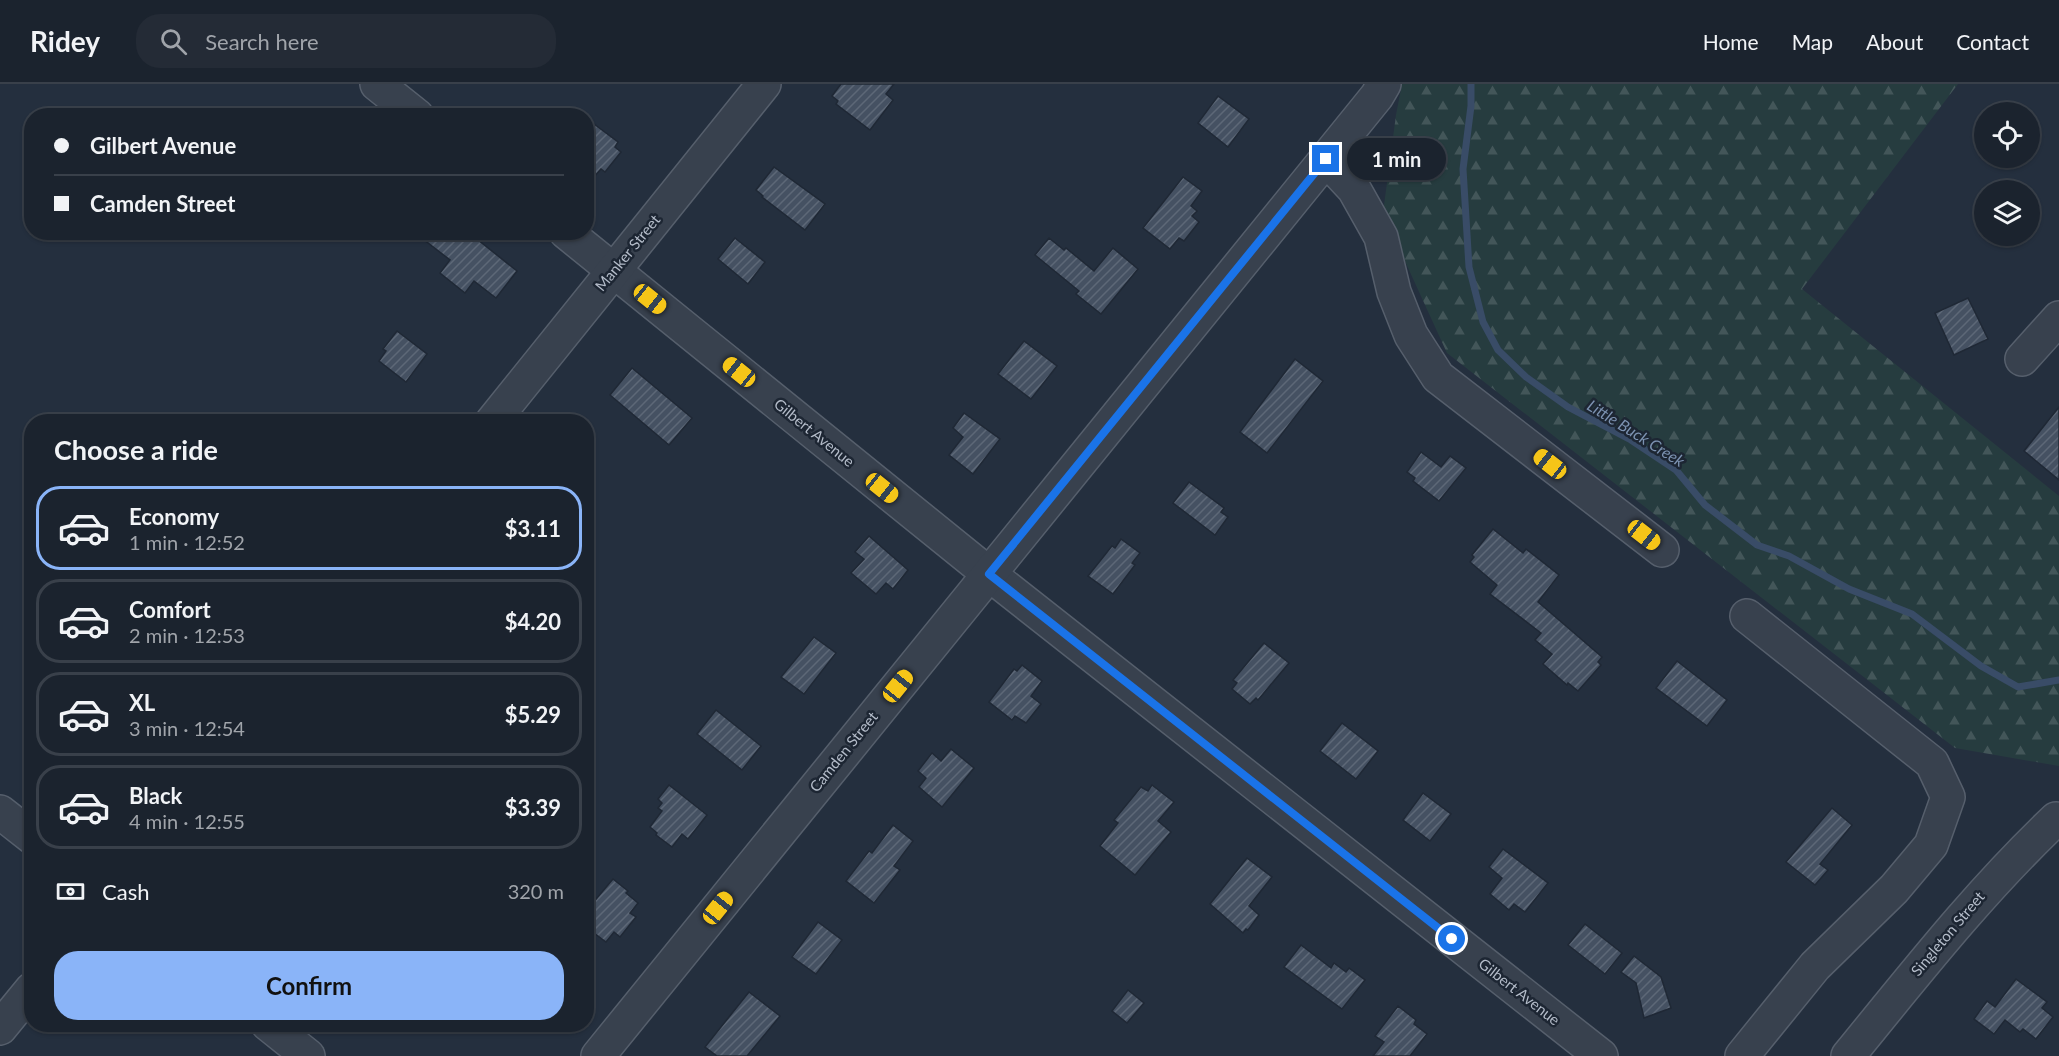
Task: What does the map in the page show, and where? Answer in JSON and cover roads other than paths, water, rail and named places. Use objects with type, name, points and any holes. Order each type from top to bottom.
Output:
[{"type":"street","points":[[377,84],[407,108]]},
{"type":"street","name":"Manker Street","points":[[498,414],[764,84]]},
{"type":"street","name":"Camden Street","points":[[598,1056],[1377,96],[1384,84]]},
{"type":"street","points":[[1326,159],[1354,189],[1381,237],[1394,292],[1411,335],[1438,377],[1662,550]]},
{"type":"street","name":"Gilbert Avenue","points":[[576,240],[989,574],[1600,1056]]},
{"type":"street","points":[[2022,359],[2059,318]]},
{"type":"street","points":[[1742,1056],[1815,966],[1894,889],[1931,845],[1947,797],[1932,763],[1747,616]]},
{"type":"street","points":[[0,812],[24,831]]},
{"type":"street","name":"Singleton Street","points":[[1848,1056],[1965,913],[2015,858],[2056,819]]},
{"type":"street","points":[[0,1028],[24,999]]},
{"type":"street","points":[[278,1032],[308,1056]]},
{"type":"waterway","name":"Little Buck Creek","points":[[1471,84],[1471,106],[1463,169],[1469,267],[1483,322],[1498,350],[1526,377],[1568,407],[1631,440],[1676,470],[1705,505],[1757,545],[1789,556],[1849,589],[1912,614],[1981,666],[2018,687],[2059,680]]}]
